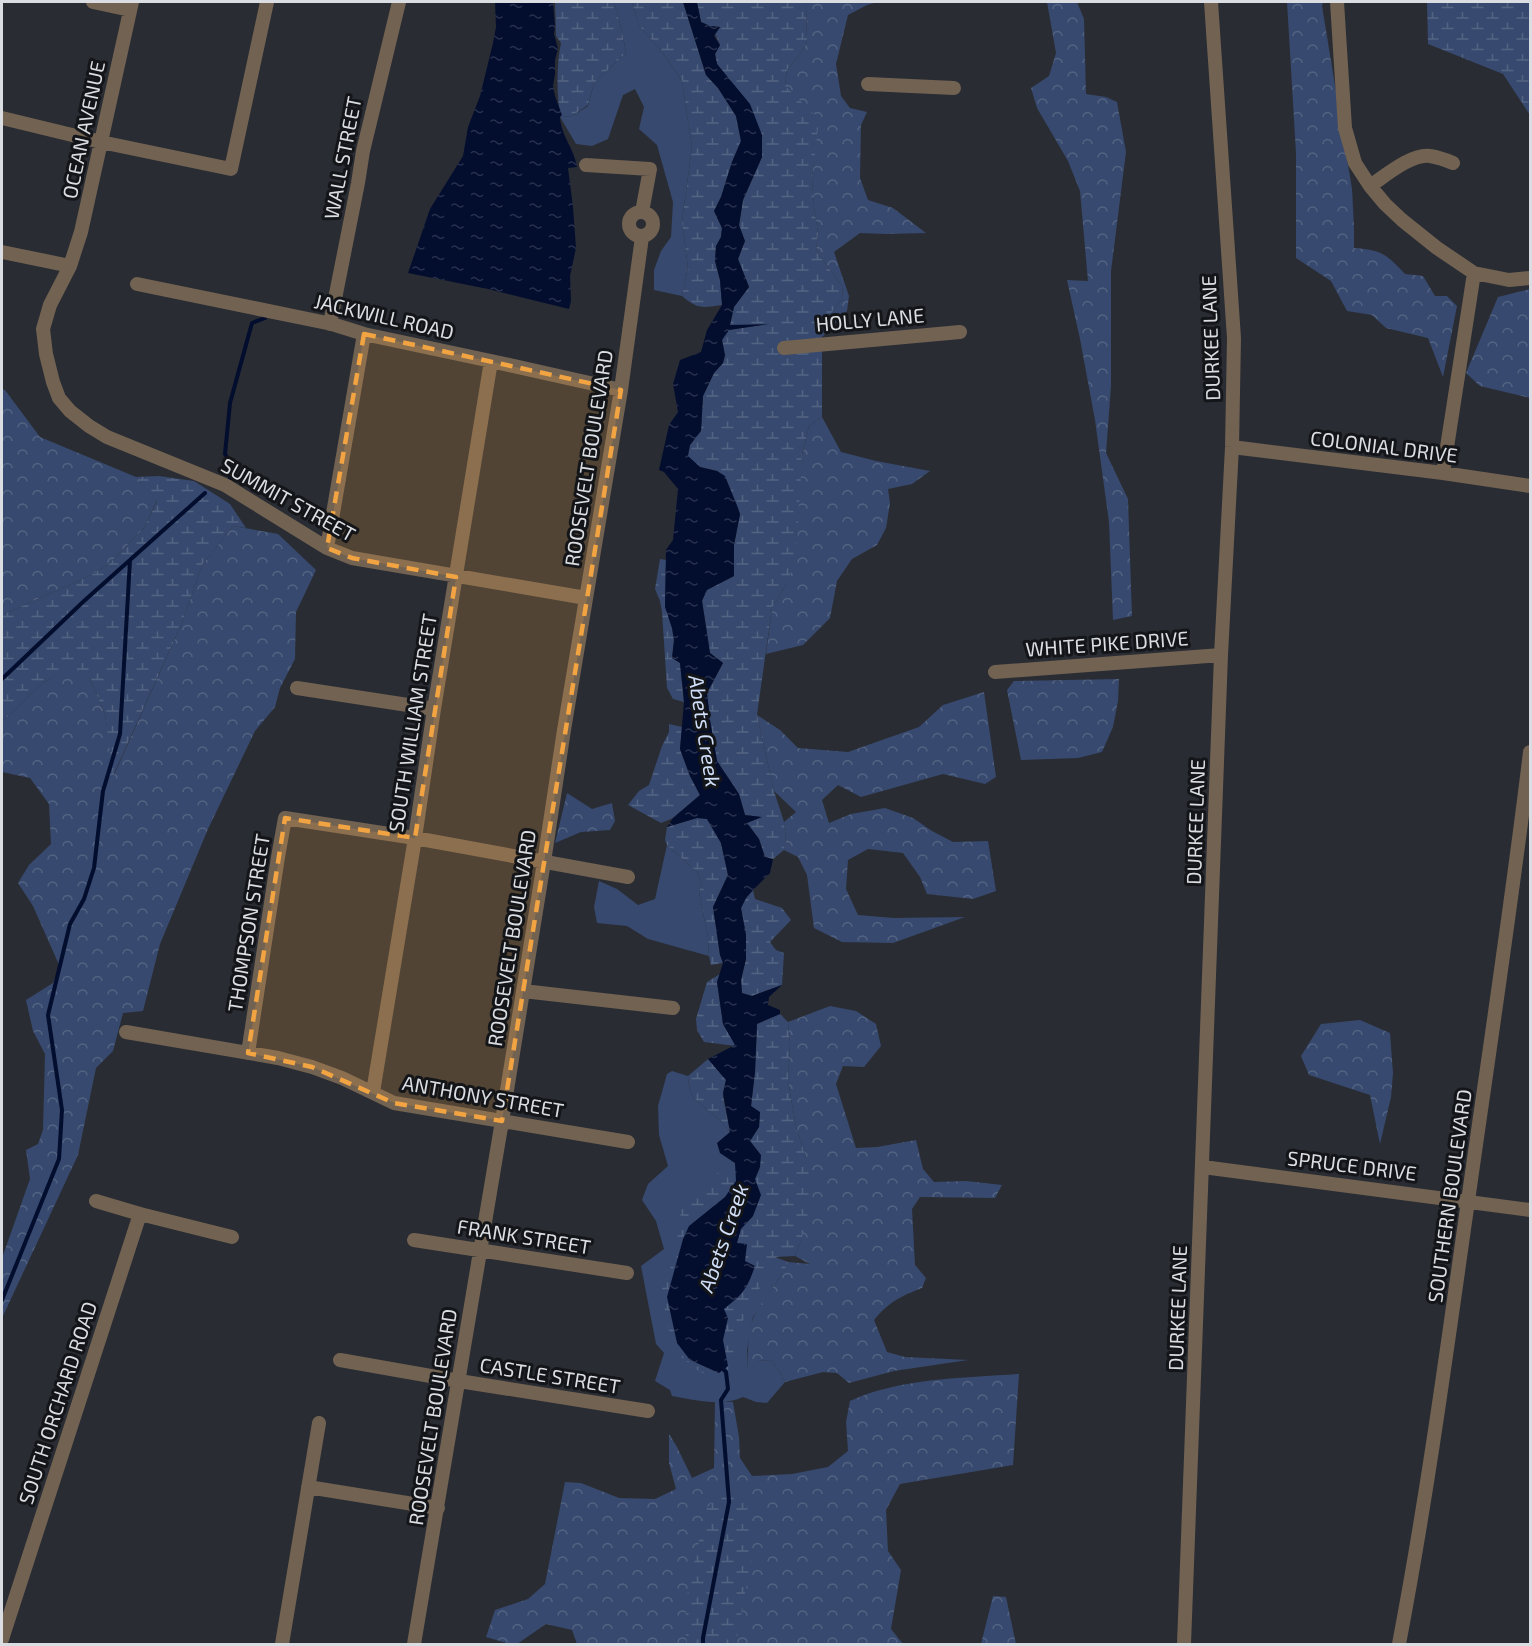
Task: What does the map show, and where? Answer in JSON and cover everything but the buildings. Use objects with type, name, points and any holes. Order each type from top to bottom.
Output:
[{"type":"street","points":[[93,2],[131,6]]},
{"type":"street","points":[[2,118],[101,142],[231,169],[267,2]]},
{"type":"street","name":"WALL STREET","points":[[330,324],[363,151],[399,2]]},
{"type":"street","name":"DURKEE LANE","points":[[1184,1644],[1221,655],[1232,447],[1234,338],[1211,2]]},
{"type":"street","points":[[1337,2],[1345,128],[1355,163],[1370,186],[1402,220],[1437,248],[1474,273],[1509,280],[1530,278]]},
{"type":"street","name":"OCEAN AVENUE","points":[[70,266],[81,232],[131,6]]},
{"type":"street","points":[[868,84],[954,88]]},
{"type":"street","points":[[1370,186],[1399,166],[1428,155],[1453,163]]},
{"type":"street","name":"ROOSEVELT BOULEVARD","points":[[414,1644],[621,390],[642,237],[647,235],[653,225],[648,214],[642,212],[650,170],[586,165]]},
{"type":"street","points":[[2,252],[70,266]]},
{"type":"street","name":"SUMMIT STREET","points":[[70,266],[50,305],[43,329],[46,354],[59,398],[70,411],[89,426],[107,437],[225,485],[327,548],[352,558],[586,598]]},
{"type":"street","points":[[1443,473],[1474,273]]},
{"type":"street","name":"JACKWILL ROAD","points":[[137,284],[330,324],[364,334],[621,390]]},
{"type":"street","name":"HOLLY LANE","points":[[784,348],[960,332]]},
{"type":"street","points":[[327,548],[364,334]]},
{"type":"street","name":"SOUTH WILLIAM STREET","points":[[373,1092],[491,361]]},
{"type":"street","name":"COLONIAL DRIVE","points":[[1232,447],[1530,486]]},
{"type":"street","name":"WHITE PIKE DRIVE","points":[[995,672],[1221,655]]},
{"type":"street","points":[[297,688],[434,709]]},
{"type":"street","name":"SOUTHERN BOULEVARD","points":[[1399,1644],[1419,1539],[1447,1359],[1530,752]]},
{"type":"street","name":"THOMPSON STREET","points":[[248,1053],[285,818],[415,838]]},
{"type":"street","points":[[415,838],[628,877]]},
{"type":"street","points":[[523,991],[673,1008]]},
{"type":"street","name":"ANTHONY STREET","points":[[126,1032],[278,1058],[312,1067],[342,1078],[394,1103],[628,1142]]},
{"type":"street","name":"SPRUCE DRIVE","points":[[1203,1167],[1530,1210]]},
{"type":"street","points":[[96,1201],[232,1237]]},
{"type":"street","name":"SOUTH ORCHARD ROAD","points":[[2,1639],[140,1214]]},
{"type":"street","name":"FRANK STREET","points":[[414,1239],[627,1273]]},
{"type":"street","name":"CASTLE STREET","points":[[340,1360],[648,1411]]},
{"type":"street","points":[[282,1644],[319,1423]]},
{"type":"street","points":[[308,1487],[438,1508]]},
{"type":"highlighted area","points":[[364,334],[621,390],[502,1121],[394,1103],[312,1067],[248,1053],[285,818],[415,838],[456,577],[352,558],[327,548]]},
{"type":"green space","points":[[555,2],[614,2],[626,53],[594,83],[588,105],[572,116],[560,117],[558,62],[561,43],[556,36]]},
{"type":"green space","points":[[614,2],[632,2],[639,26],[660,49],[682,81],[692,147],[682,221],[688,268],[682,296],[654,290],[654,270],[661,251],[671,237],[673,202],[657,145],[639,129],[644,107],[635,89],[623,95],[608,139],[592,146],[576,144],[560,117],[572,116],[588,106],[594,83],[626,53]]},
{"type":"green space","points":[[632,2],[683,2],[706,75],[718,88],[736,116],[741,141],[714,211],[722,228],[721,237],[716,246],[715,261],[720,280],[722,305],[700,306],[682,296],[688,268],[682,221],[692,147],[682,81],[660,49],[639,26]]},
{"type":"green space","points":[[697,2],[806,2],[807,41],[802,52],[787,70],[785,86],[819,119],[812,179],[818,233],[816,251],[842,286],[843,298],[822,325],[822,417],[809,426],[802,455],[796,559],[787,583],[772,608],[757,715],[774,791],[784,822],[786,839],[784,850],[773,859],[765,857],[759,839],[747,823],[760,817],[745,815],[739,794],[717,761],[707,693],[723,663],[710,653],[702,600],[706,590],[734,576],[734,545],[740,514],[717,471],[700,467],[687,456],[690,445],[701,430],[703,396],[714,373],[723,363],[725,355],[722,340],[728,330],[762,325],[730,325],[734,307],[749,287],[738,259],[745,241],[739,226],[743,200],[762,157],[725,74],[717,64],[715,54],[720,45],[715,34],[720,27],[701,22]]},
{"type":"green space","points":[[806,2],[878,2],[848,15],[836,64],[841,96],[850,108],[867,112],[861,125],[860,178],[868,200],[893,208],[926,233],[860,233],[834,252],[849,296],[847,311],[822,337],[822,325],[843,298],[842,286],[816,251],[818,233],[812,179],[814,159],[785,86],[787,70],[802,52],[807,41]]},
{"type":"green space","points":[[1047,2],[1077,2],[1084,19],[1086,94],[1106,97],[1117,102],[1126,152],[1111,271],[1111,386],[1106,453],[1128,499],[1132,616],[1113,620],[1109,522],[1095,420],[1067,280],[1088,281],[1080,191],[1068,161],[1037,108],[1031,88],[1049,76],[1056,53]]},
{"type":"green space","points":[[1287,2],[1323,2],[1352,189],[1354,248],[1383,254],[1405,274],[1423,276],[1435,296],[1447,296],[1457,306],[1443,377],[1428,338],[1386,328],[1372,315],[1347,311],[1331,281],[1296,258],[1296,153]]},
{"type":"green space","points":[[1427,2],[1530,2],[1530,115],[1503,74],[1428,44]]},
{"type":"green space","points":[[1530,289],[1530,398],[1480,386],[1466,373],[1498,297]]},
{"type":"green space","points":[[2,389],[40,437],[136,477],[157,500],[144,528],[109,564],[91,575],[2,615]]},
{"type":"green space","points":[[822,417],[841,452],[930,471],[912,484],[888,489],[890,503],[886,528],[877,545],[852,559],[837,581],[830,618],[803,645],[766,654],[772,608],[787,583],[802,456],[809,426]]},
{"type":"green space","points":[[159,476],[194,481],[230,504],[246,528],[233,526],[202,565],[182,623],[113,776],[105,714],[90,679],[73,666],[44,682],[2,722],[2,615],[91,575],[109,564],[144,528],[157,501],[136,477]]},
{"type":"green space","points":[[233,526],[278,534],[316,570],[296,612],[295,659],[280,688],[275,707],[255,731],[208,829],[160,944],[143,1011],[123,1013],[113,1051],[96,1068],[78,1155],[2,1318],[2,1258],[30,1179],[26,1150],[38,1144],[43,1130],[45,1054],[33,1031],[26,1000],[53,983],[60,967],[33,906],[18,883],[29,865],[51,844],[49,804],[30,778],[2,772],[2,722],[44,682],[73,665],[90,679],[105,714],[114,775],[182,623],[202,565]]},
{"type":"green space","points":[[660,559],[666,560],[665,606],[674,640],[672,658],[680,663],[684,702],[673,699],[667,688],[662,612],[655,589]]},
{"type":"green space","points":[[1119,679],[1113,727],[1102,752],[1078,758],[1021,760],[1007,690],[1014,681]]},
{"type":"green space","points":[[984,692],[996,777],[985,784],[943,774],[861,797],[838,785],[822,800],[829,823],[851,814],[885,808],[913,818],[953,842],[988,841],[996,891],[973,899],[927,894],[920,877],[903,853],[868,849],[848,860],[846,889],[858,915],[894,918],[965,917],[893,943],[842,942],[814,928],[807,875],[798,857],[784,850],[786,839],[784,822],[796,812],[774,791],[757,715],[780,730],[798,748],[848,752],[919,727],[943,705]]},
{"type":"green space","points":[[669,724],[682,727],[680,749],[700,795],[673,818],[661,823],[628,805],[639,791],[649,785],[669,732]]},
{"type":"green space","points":[[567,793],[592,809],[612,803],[615,821],[610,830],[581,832],[555,843]]},
{"type":"green space","points":[[697,818],[707,819],[721,843],[728,875],[713,907],[723,963],[711,965],[699,892],[702,883],[697,872],[667,845],[665,840],[667,827]]},
{"type":"green space","points":[[667,845],[697,872],[702,883],[699,892],[709,956],[648,939],[627,926],[597,923],[594,907],[599,881],[617,889],[638,905],[655,899]]},
{"type":"green space","points":[[753,890],[755,899],[782,908],[791,920],[770,942],[776,950],[784,953],[782,985],[752,996],[742,993],[741,980],[746,959],[746,935],[741,908]]},
{"type":"green space","points":[[720,974],[717,982],[723,1024],[736,1046],[704,1042],[697,1030],[696,1019],[707,982]]},
{"type":"green space","points":[[830,1006],[856,1011],[876,1024],[881,1046],[864,1067],[843,1066],[836,1084],[856,1148],[916,1140],[923,1169],[934,1182],[966,1181],[1002,1185],[995,1198],[920,1197],[912,1209],[915,1265],[926,1278],[922,1288],[896,1300],[874,1320],[887,1352],[905,1357],[968,1360],[894,1371],[849,1383],[837,1373],[823,1372],[785,1382],[771,1360],[758,1361],[748,1371],[749,1334],[755,1314],[788,1262],[810,1264],[795,1256],[801,1241],[806,1158],[796,1127],[788,1081],[790,1043],[788,1022]]},
{"type":"green space","points":[[780,1014],[788,1022],[790,1043],[788,1081],[796,1127],[806,1158],[813,1193],[795,1256],[775,1257],[788,1262],[784,1271],[771,1271],[750,1304],[736,1340],[730,1369],[709,1376],[697,1370],[680,1356],[669,1330],[661,1291],[676,1247],[682,1204],[711,1177],[735,1163],[736,1181],[722,1239],[745,1261],[739,1247],[738,1237],[753,1216],[755,1179],[760,1167],[750,1141],[759,1127],[760,1113],[751,1106],[757,1023]]},
{"type":"green space","points":[[1360,1020],[1390,1033],[1393,1073],[1391,1097],[1380,1144],[1370,1095],[1309,1075],[1301,1056],[1321,1024]]},
{"type":"green space","points":[[708,1059],[726,1080],[723,1096],[730,1132],[716,1116],[698,1102],[690,1089],[688,1076]]},
{"type":"green space","points":[[672,1071],[688,1076],[690,1089],[698,1102],[718,1118],[730,1132],[721,1153],[735,1163],[753,1271],[784,1271],[753,1317],[747,1350],[748,1370],[758,1361],[771,1360],[785,1382],[767,1403],[743,1397],[717,1402],[672,1396],[670,1390],[655,1381],[664,1353],[656,1344],[641,1266],[664,1249],[656,1221],[642,1200],[648,1184],[668,1166],[659,1135],[658,1106],[667,1074]]},
{"type":"green space","points":[[1019,1374],[1013,1465],[900,1484],[886,1510],[888,1551],[901,1570],[891,1629],[903,1644],[577,1644],[572,1630],[546,1624],[517,1644],[486,1637],[495,1610],[528,1599],[545,1584],[565,1482],[581,1483],[619,1498],[655,1499],[676,1489],[669,1463],[669,1434],[692,1478],[714,1468],[715,1401],[733,1402],[740,1458],[752,1476],[792,1474],[828,1467],[848,1451],[846,1422],[850,1401],[869,1393],[911,1383]]},
{"type":"green space","points":[[728,1485],[747,1504],[753,1556],[736,1644],[687,1644],[685,1626],[687,1596],[706,1509]]},
{"type":"green space","points":[[993,1596],[1006,1597],[1016,1644],[981,1644]]},
{"type":"water","points":[[495,2],[553,2],[554,34],[558,49],[553,86],[562,115],[561,124],[577,167],[568,168],[576,248],[570,276],[569,309],[488,289],[408,273],[430,209],[463,156],[468,127],[480,96],[493,43],[496,27]]},
{"type":"water","points":[[683,2],[697,2],[701,22],[720,27],[714,36],[720,45],[715,54],[717,64],[750,104],[762,135],[762,157],[743,200],[739,225],[745,241],[738,259],[749,287],[734,307],[730,325],[769,324],[729,330],[722,340],[725,355],[723,363],[714,373],[703,396],[701,431],[690,445],[688,456],[700,467],[717,471],[725,476],[740,514],[734,545],[734,576],[707,590],[702,601],[710,653],[723,663],[707,693],[717,761],[739,794],[745,815],[762,817],[747,823],[759,839],[765,857],[773,859],[770,873],[746,898],[741,908],[746,935],[746,959],[741,980],[742,993],[752,996],[782,985],[769,997],[768,1005],[780,1010],[780,1014],[757,1024],[751,1106],[760,1112],[759,1127],[750,1141],[761,1155],[760,1167],[755,1179],[761,1195],[753,1216],[741,1229],[737,1243],[747,1244],[745,1261],[755,1266],[744,1290],[724,1309],[728,1318],[723,1340],[728,1366],[719,1373],[690,1360],[677,1343],[667,1297],[683,1239],[689,1226],[725,1197],[736,1181],[735,1163],[720,1153],[717,1143],[730,1132],[723,1093],[726,1080],[708,1059],[735,1045],[723,1024],[717,982],[723,963],[713,907],[728,875],[721,843],[707,819],[697,818],[667,827],[673,818],[700,795],[680,749],[684,702],[680,663],[672,658],[674,640],[665,607],[666,550],[673,540],[678,489],[664,472],[659,470],[669,425],[678,412],[673,384],[680,360],[701,352],[707,330],[722,305],[720,280],[715,261],[716,246],[721,237],[722,228],[714,211],[741,141],[736,116],[718,88],[706,75]]},
{"type":"waterway","points":[[230,478],[234,468],[225,454],[230,403],[252,323],[265,318]]},
{"type":"waterway","points":[[2,679],[84,601],[205,493]]},
{"type":"waterway","points":[[2,1300],[59,1159],[62,1110],[48,1015],[70,924],[84,899],[94,868],[103,791],[120,734],[130,560]]},
{"type":"waterway","name":"Abets Creek","points":[[703,1644],[729,1502],[721,1400],[728,1389],[726,1372],[721,1367]]}]
